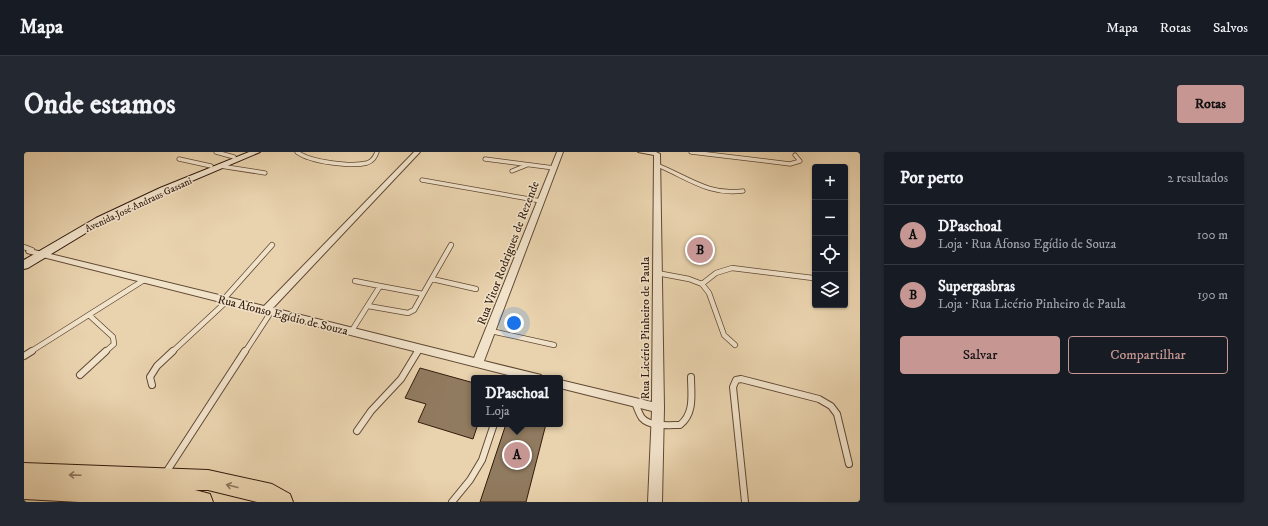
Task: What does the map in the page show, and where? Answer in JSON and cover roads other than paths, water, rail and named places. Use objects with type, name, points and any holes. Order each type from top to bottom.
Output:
[{"type":"main road","name":"Avenida José Andraus Gassani","points":[[28,250],[60,233],[133,200],[246,152]]},
{"type":"main road","name":"Avenida José Andraus Gassani","points":[[225,162],[256,152]]},
{"type":"main road","name":"Avenida José Andraus Gassani","points":[[24,265],[133,200]]},
{"type":"main road","points":[[24,473],[99,484],[125,498],[177,496],[202,502]]},
{"type":"main road","points":[[24,489],[68,494],[99,484],[162,478],[208,480],[272,495],[282,502]]},
{"type":"street","points":[[268,312],[417,152]]},
{"type":"street","name":"Rua Vitor Rodrigues de Rezende","points":[[478,363],[560,152]]},
{"type":"street","name":"Rua Licério Pinheiro de Paula","points":[[641,152],[657,154],[658,408],[655,502]]},
{"type":"street","name":"Rua Afonso Egídio de Souza","points":[[28,250],[268,312],[478,363],[511,375]]},
{"type":"street","points":[[563,385],[658,408]]},
{"type":"lane","points":[[216,152],[225,162]]},
{"type":"lane","points":[[297,152],[299,155],[307,158],[358,165],[371,161],[378,152]]},
{"type":"lane","points":[[690,152],[790,164],[800,161],[795,154]]},
{"type":"lane","points":[[179,159],[225,162],[265,173]]},
{"type":"lane","points":[[485,159],[554,168]]},
{"type":"lane","points":[[512,171],[528,165]]},
{"type":"lane","points":[[657,165],[671,170],[704,188],[729,193],[743,191]]},
{"type":"lane","points":[[422,180],[541,201]]},
{"type":"lane","points":[[152,385],[150,377],[157,366],[225,301],[272,245]]},
{"type":"lane","points":[[368,306],[408,313],[414,310],[452,245]]},
{"type":"lane","points":[[702,284],[716,273],[732,268],[812,278]]},
{"type":"lane","points":[[657,273],[689,279],[702,284],[709,293],[724,335],[735,345]]},
{"type":"lane","points":[[432,279],[476,289]]},
{"type":"lane","points":[[24,356],[144,280]]},
{"type":"lane","points":[[355,281],[422,294]]},
{"type":"lane","points":[[351,332],[380,286]]},
{"type":"lane","points":[[162,478],[268,312]]},
{"type":"lane","points":[[80,375],[114,344],[113,337],[89,314]]},
{"type":"lane","points":[[491,331],[554,345]]},
{"type":"lane","points":[[357,431],[371,411],[401,379],[419,349]]},
{"type":"lane","points":[[635,403],[642,418],[649,422],[657,424],[680,425],[685,421],[691,409],[691,377]]},
{"type":"lane","points":[[745,502],[733,387],[736,380],[741,379],[825,401],[837,414],[849,464]]},
{"type":"lane","points":[[452,502],[470,480],[482,460],[493,427]]},
{"type":"place","name":"Supergasbras","points":[[700,250]]},
{"type":"place","name":"DPaschoal","points":[[517,455]]}]
